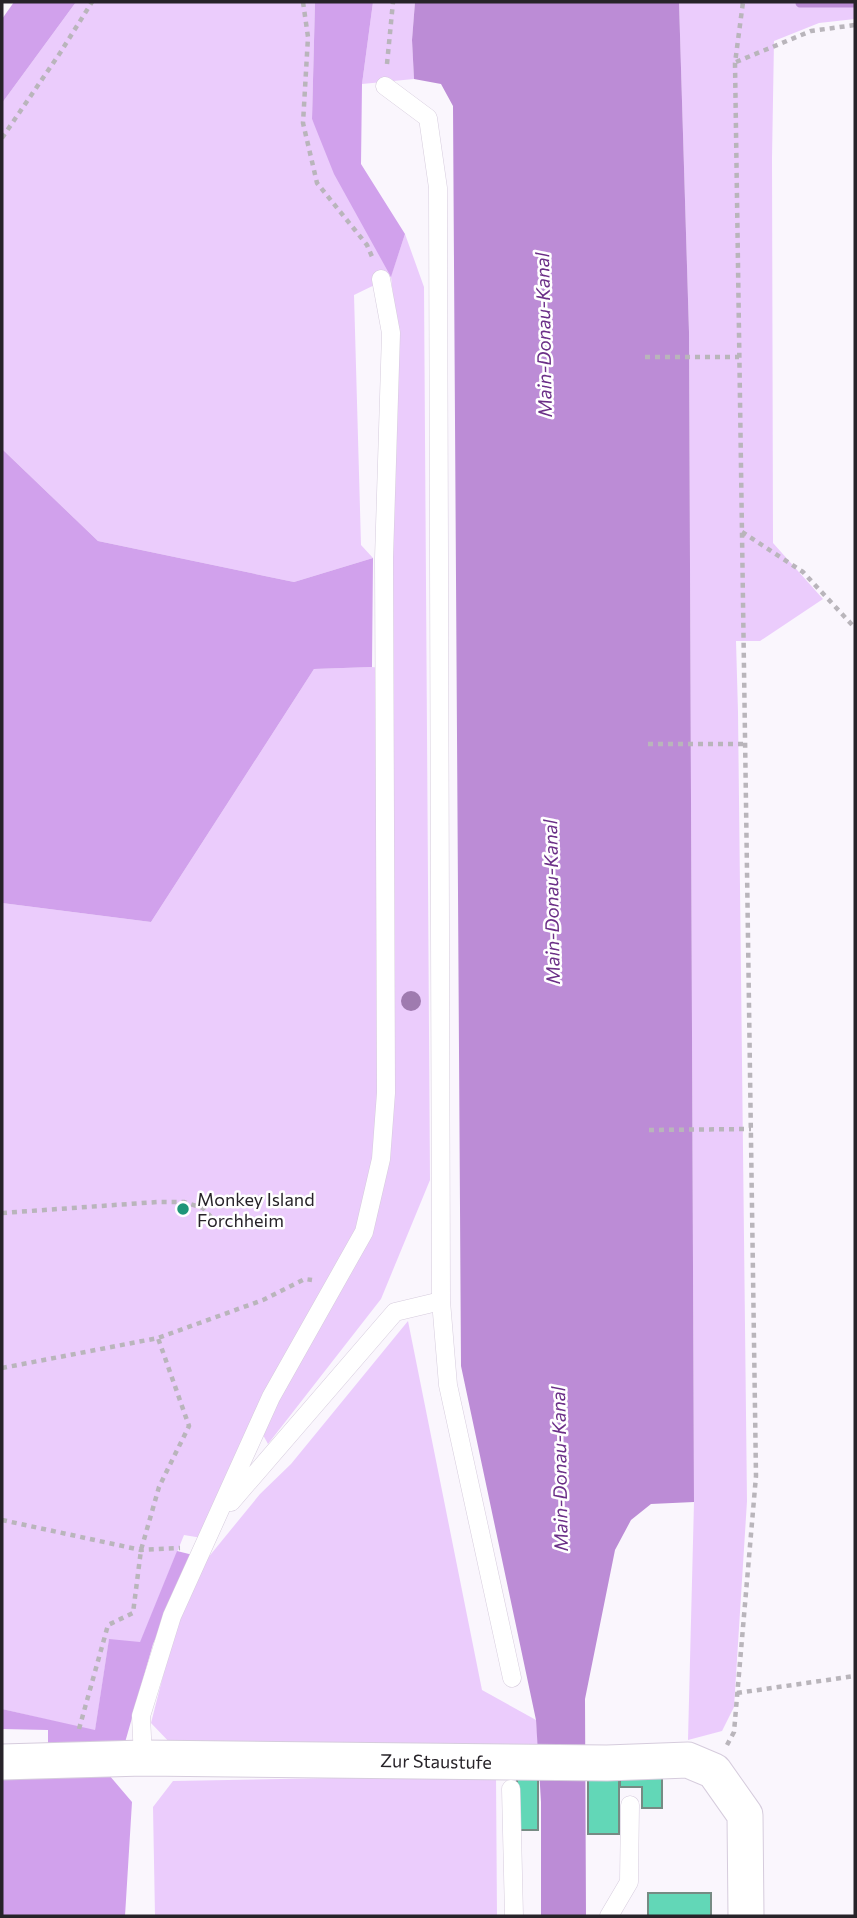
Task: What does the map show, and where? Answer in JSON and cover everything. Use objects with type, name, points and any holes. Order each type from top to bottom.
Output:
[{"type":"street","name":"Zur Staustufe","points":[[2,1762],[143,1758],[510,1776],[607,1763],[688,1760],[714,1771]]},
{"type":"street","points":[[714,1771],[745,1815],[746,1916]]},
{"type":"lane","points":[[385,86],[428,118],[438,188],[440,1301],[447,1385],[512,1678]]},
{"type":"lane","points":[[143,1758],[141,1716],[172,1616],[271,1397],[364,1232],[381,1159],[386,1093],[384,558],[391,333],[381,279]]},
{"type":"lane","points":[[218,1517],[395,1312],[440,1301]]},
{"type":"lane","points":[[510,1776],[514,1916]]},
{"type":"lane","points":[[609,1916],[629,1882],[630,1805]]},
{"type":"path","points":[[2,138],[92,2]]},
{"type":"path","points":[[303,2],[308,37],[303,123],[317,183],[367,245],[381,279]]},
{"type":"path","points":[[385,86],[393,2]]},
{"type":"path","points":[[714,1771],[734,1732],[756,1476],[735,63],[743,2]]},
{"type":"path","points":[[735,63],[811,31],[855,25]]},
{"type":"path","points":[[645,357],[739,357]]},
{"type":"path","points":[[742,532],[803,572],[855,628]]},
{"type":"path","points":[[648,744],[745,744]]},
{"type":"path","points":[[649,1130],[751,1129]]},
{"type":"path","points":[[2,1213],[184,1202],[203,1208],[219,1226]]},
{"type":"path","points":[[2,1368],[158,1338],[263,1300],[305,1279],[320,1280],[333,1287]]},
{"type":"path","points":[[67,1733],[79,1730],[107,1625],[133,1613],[141,1550],[159,1487],[189,1426],[158,1338]]},
{"type":"path","points":[[2,1520],[141,1550],[205,1547]]},
{"type":"path","points":[[737,1693],[855,1676]]},
{"type":"shaded area","points":[[14,2],[76,2],[2,103],[2,19]]},
{"type":"shaded area","points":[[76,2],[315,2],[312,119],[391,276],[405,234],[424,287],[430,1180],[381,1299],[268,1444],[257,1424],[202,1538],[184,1535],[140,1643],[109,1640],[95,1731],[2,1709],[2,903],[151,922],[314,669],[390,669],[398,340],[391,277],[354,295],[361,545],[373,558],[294,582],[98,541],[2,449],[2,103]]},
{"type":"shaded area","points":[[315,2],[373,2],[362,84],[361,164],[405,234],[391,277],[334,174],[312,119]]},
{"type":"shaded area","points":[[373,2],[415,2],[412,40],[414,79],[362,84]]},
{"type":"shaded area","points":[[679,2],[855,2],[855,19],[819,23],[774,41],[773,543],[823,599],[760,641],[736,641],[747,1501],[734,1707],[722,1731],[688,1740],[694,1502],[689,332]]},
{"type":"shaded area","points":[[2,449],[98,541],[294,582],[373,558],[372,667],[314,669],[151,922],[2,903]]},
{"type":"shaded area","points":[[408,1321],[482,1690],[536,1720],[538,1744],[401,1748],[174,1747],[151,1723],[174,1633],[207,1559],[260,1494],[291,1464]]},
{"type":"shaded area","points":[[177,1551],[193,1555],[153,1644],[124,1746],[48,1754],[48,1730],[2,1729],[2,1709],[95,1730],[109,1639],[140,1642]]},
{"type":"shaded area","points":[[109,1775],[132,1802],[125,1916],[2,1916],[2,1778]]},
{"type":"shaded area","points":[[496,1775],[497,1916],[155,1916],[153,1807],[173,1781]]},
{"type":"water","name":"Main-Donau-Kanal","points":[[415,2],[679,2],[689,332],[694,1502],[651,1504],[631,1520],[615,1550],[585,1699],[586,1916],[541,1916],[541,1802],[536,1720],[461,1366],[453,106],[441,84],[414,79],[412,40]]},
{"type":"building","points":[[662,1773],[662,1808],[642,1808],[642,1787],[620,1787],[620,1774]]},
{"type":"building","points":[[588,1776],[619,1776],[619,1834],[588,1834]]},
{"type":"building","points":[[517,1777],[538,1777],[538,1830],[517,1830]]},
{"type":"building","points":[[648,1893],[711,1893],[711,1916],[648,1916]]},
{"type":"waterway","points":[[800,3],[855,3]]},
{"type":"place","name":"Monkey Island Forchheim","points":[[183,1209]]}]
